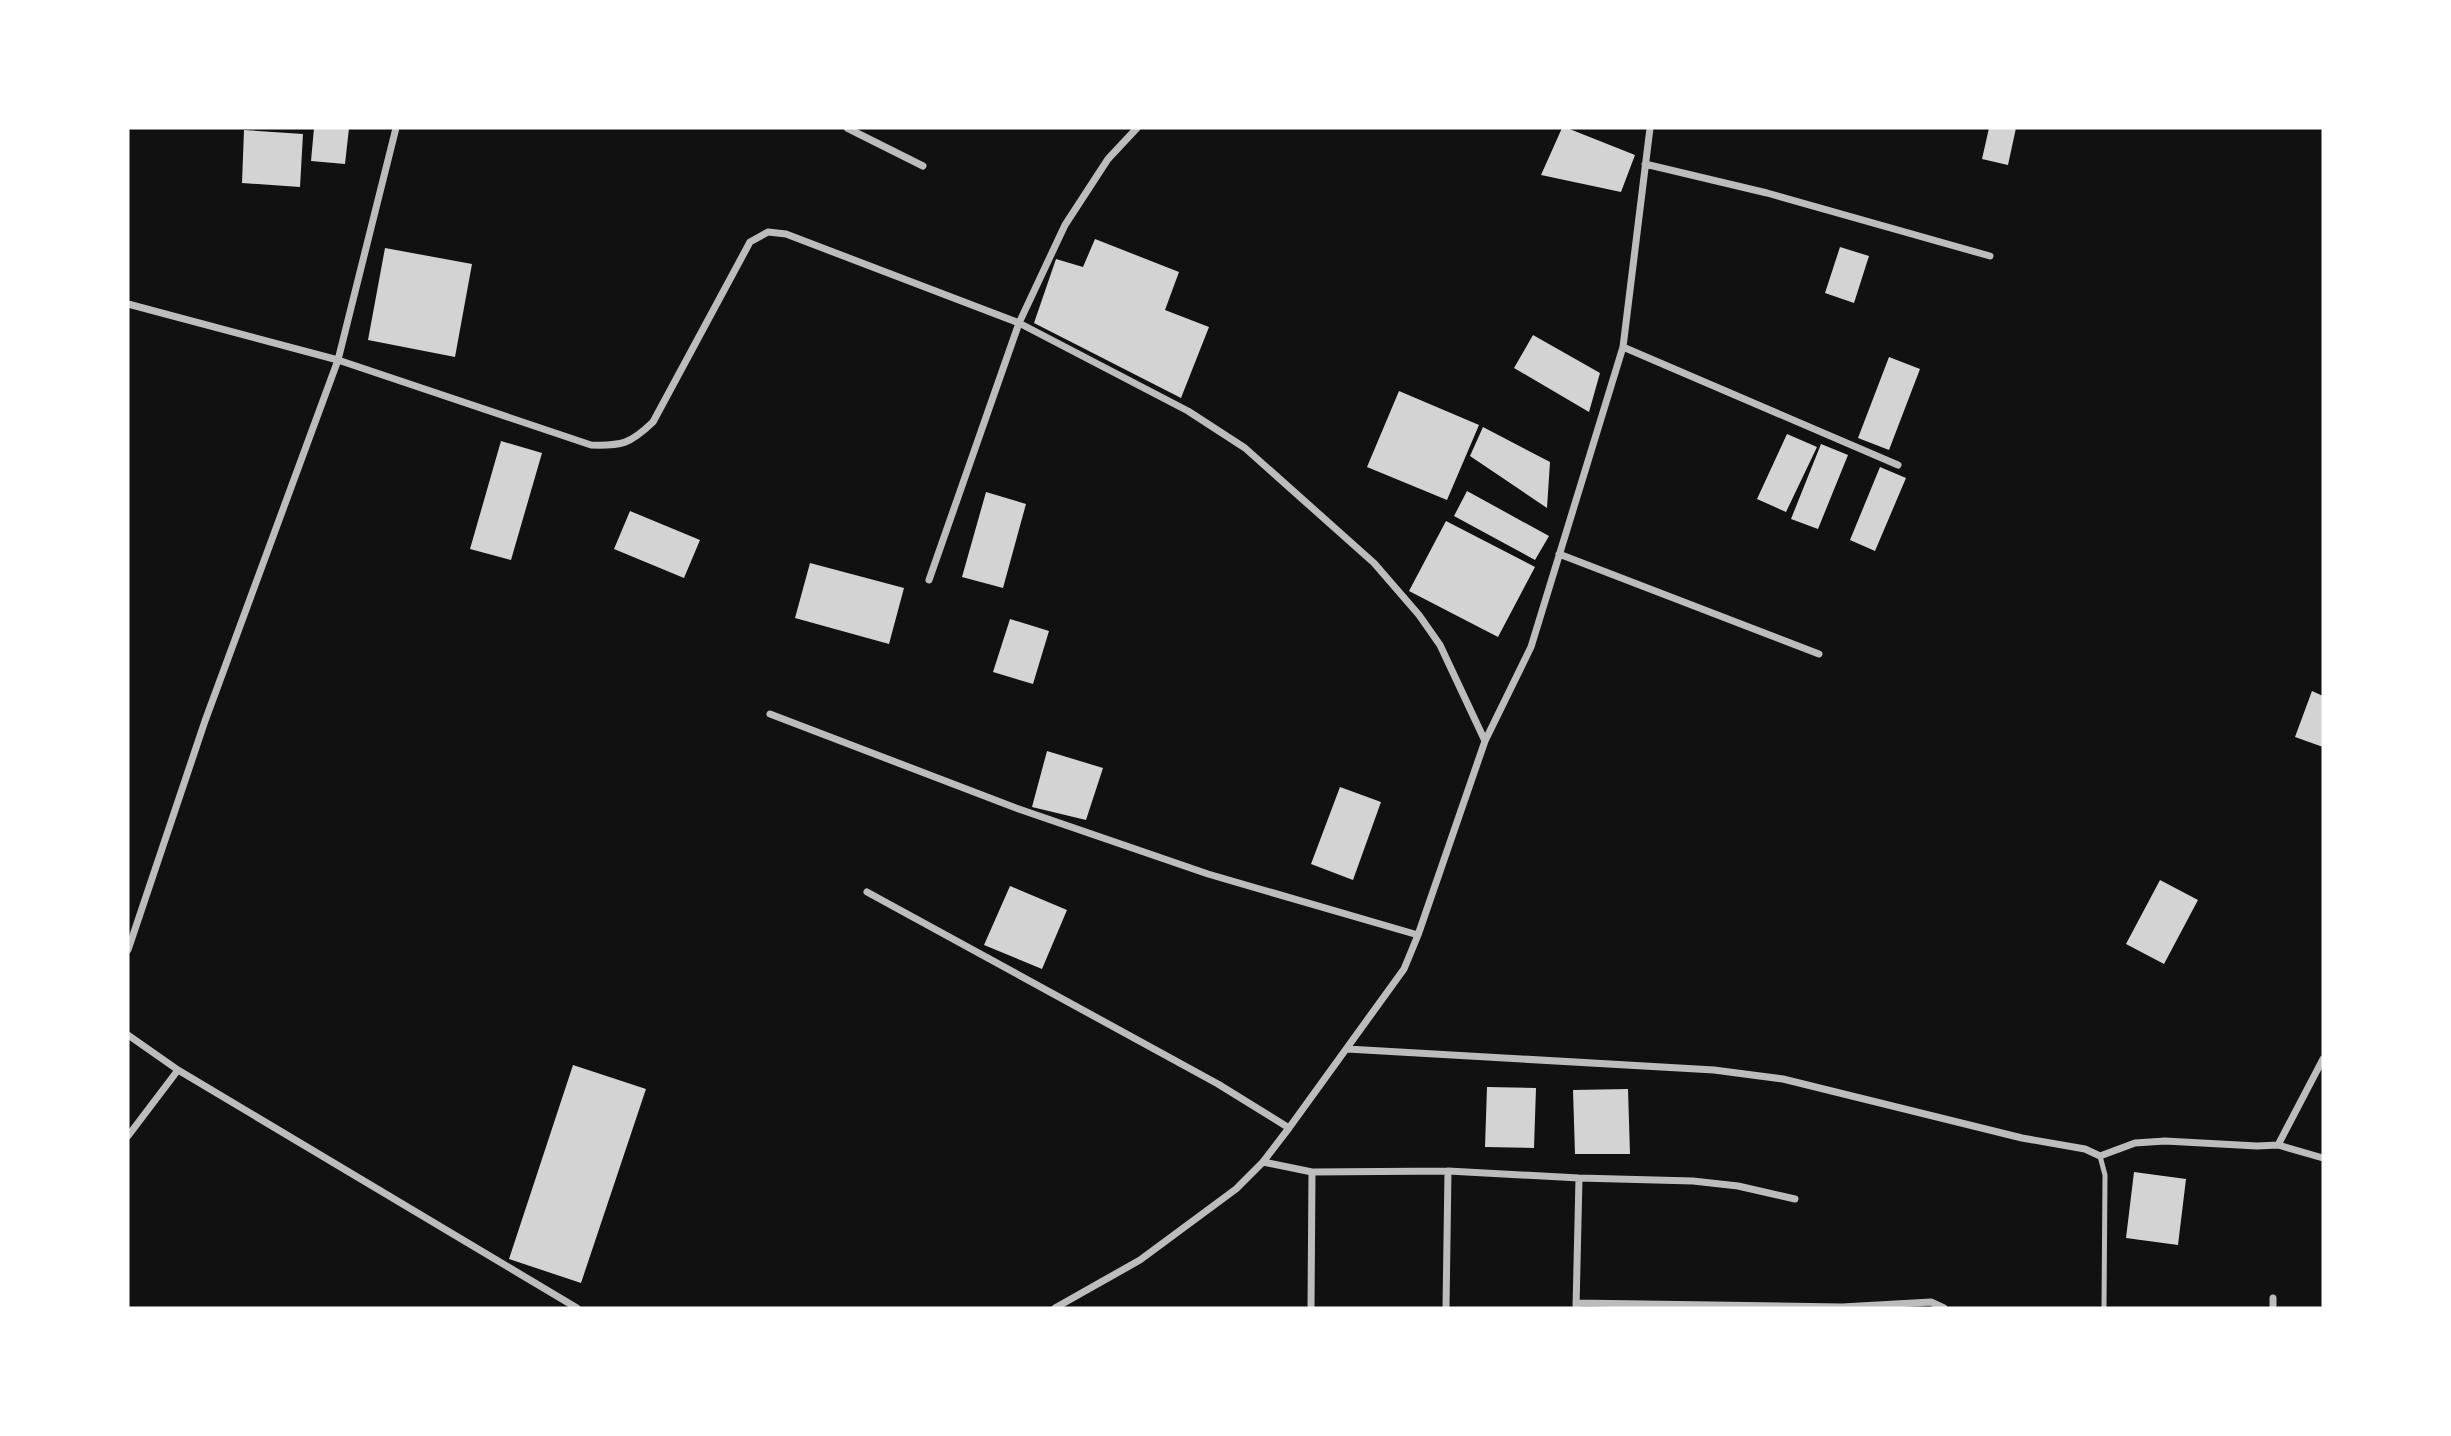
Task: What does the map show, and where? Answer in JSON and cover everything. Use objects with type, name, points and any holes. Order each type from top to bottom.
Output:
[{"type":"street","points":[[128,950],[205,721],[338,360],[396,128]]},
{"type":"street","points":[[847,128],[923,166]]},
{"type":"street","points":[[929,580],[1019,323],[1065,225],[1108,159],[1137,128]]},
{"type":"street","points":[[1055,1308],[1140,1260],[1236,1189],[1263,1163],[1404,969],[1485,741],[1531,647],[1623,347],[1650,128]]},
{"type":"street","points":[[1645,164],[1767,193],[1990,256]]},
{"type":"street","points":[[128,304],[338,360],[591,445],[615,446],[636,439],[653,422],[750,242],[768,232],[786,234],[1019,323],[1188,411],[1245,448],[1374,563],[1419,615],[1440,645],[1485,741]]},
{"type":"street","points":[[1623,347],[1898,465]]},
{"type":"street","points":[[1559,554],[1819,654]]},
{"type":"street","points":[[770,714],[1016,808],[1208,874],[1418,935]]},
{"type":"street","points":[[867,892],[1218,1084],[1289,1128]]},
{"type":"street","points":[[128,1035],[178,1070],[577,1308]]},
{"type":"street","points":[[1347,1049],[1714,1070],[1783,1079],[2022,1138],[2085,1149],[2100,1156],[2135,1143],[2165,1141],[2278,1145],[2323,1158]]},
{"type":"street","points":[[2278,1145],[2323,1059]]},
{"type":"street","points":[[128,1136],[178,1070]]},
{"type":"street","points":[[1263,1163],[1312,1172],[1448,1171],[1693,1181],[1738,1186],[1796,1199]]},
{"type":"street","points":[[1446,1308],[1448,1171]]},
{"type":"street","points":[[1311,1308],[1312,1172]]},
{"type":"street","points":[[1579,1178],[1576,1306],[1842,1308],[1931,1302],[1944,1308]]},
{"type":"street","points":[[2273,1298],[2273,1308]]},
{"type":"lane","points":[[2100,1156],[2105,1175],[2104,1308]]},
{"type":"building","points":[[314,128],[349,128],[345,164],[311,161]]},
{"type":"building","points":[[1562,128],[1635,155],[1621,192],[1541,175]]},
{"type":"building","points":[[1989,128],[2016,128],[2008,165],[1982,159]]},
{"type":"building","points":[[244,130],[303,134],[300,187],[242,183]]},
{"type":"building","points":[[1095,239],[1179,272],[1165,310],[1209,327],[1181,398],[1034,323],[1056,259],[1083,267]]},
{"type":"building","points":[[1840,247],[1869,256],[1854,303],[1825,293]]},
{"type":"building","points":[[385,248],[472,264],[455,357],[368,340]]},
{"type":"building","points":[[1533,335],[1600,373],[1589,412],[1514,368]]},
{"type":"building","points":[[1889,357],[1920,369],[1889,450],[1858,438]]},
{"type":"building","points":[[1399,391],[1479,425],[1447,500],[1367,467]]},
{"type":"building","points":[[1483,427],[1550,462],[1547,508],[1470,456]]},
{"type":"building","points":[[1787,434],[1817,447],[1786,512],[1757,499]]},
{"type":"building","points":[[501,441],[542,453],[511,560],[470,549]]},
{"type":"building","points":[[1821,444],[1848,455],[1818,529],[1791,519]]},
{"type":"building","points":[[1880,467],[1906,478],[1875,551],[1850,540]]},
{"type":"building","points":[[1467,491],[1549,536],[1535,560],[1454,516]]},
{"type":"building","points":[[986,492],[1026,504],[1003,588],[962,577]]},
{"type":"building","points":[[630,511],[700,540],[684,578],[614,549]]},
{"type":"building","points":[[1446,521],[1535,567],[1498,637],[1409,591]]},
{"type":"building","points":[[810,563],[904,588],[889,644],[795,618]]},
{"type":"building","points":[[1010,619],[1049,631],[1033,684],[993,672]]},
{"type":"building","points":[[2312,691],[2323,696],[2323,747],[2295,737]]},
{"type":"building","points":[[1047,751],[1103,768],[1086,820],[1032,807]]},
{"type":"building","points":[[1340,787],[1381,802],[1353,880],[1311,864]]},
{"type":"building","points":[[2160,880],[2198,900],[2164,964],[2126,944]]},
{"type":"building","points":[[1010,886],[1067,910],[1042,969],[984,945]]},
{"type":"building","points":[[573,1065],[646,1089],[581,1283],[509,1259]]},
{"type":"building","points":[[1487,1087],[1536,1088],[1534,1148],[1485,1147]]},
{"type":"building","points":[[1628,1089],[1630,1154],[1575,1154],[1573,1090]]},
{"type":"building","points":[[2134,1172],[2186,1179],[2178,1245],[2126,1238]]}]
